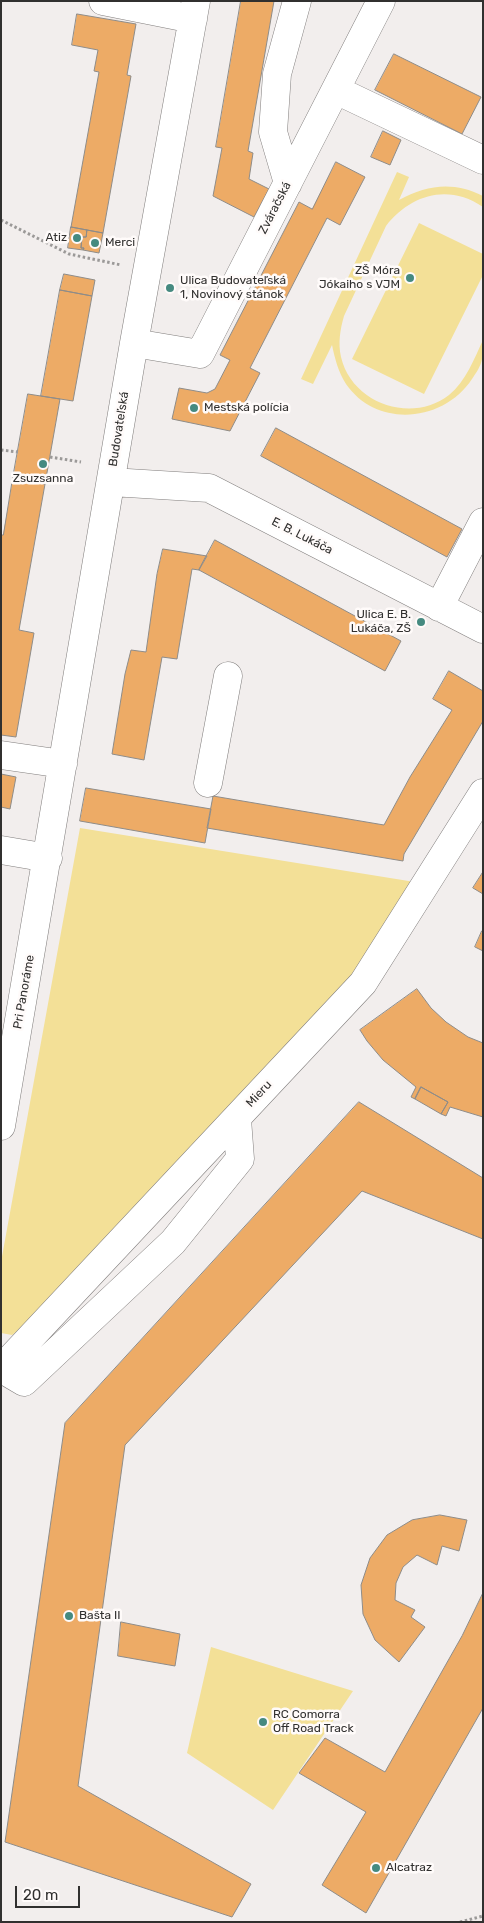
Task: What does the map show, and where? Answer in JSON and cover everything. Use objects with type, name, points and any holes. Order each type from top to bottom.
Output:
[{"type":"street","points":[[103,1],[194,10]]},
{"type":"street","points":[[288,183],[273,132],[277,74],[297,1]]},
{"type":"street","name":"Zváračská","points":[[134,343],[200,354],[381,1]]},
{"type":"street","name":"Budovateľská","points":[[48,858],[134,343],[194,10]]},
{"type":"street","points":[[336,90],[483,160]]},
{"type":"street","name":"E. B. Lukáča","points":[[111,482],[209,488],[483,629]]},
{"type":"street","points":[[439,607],[483,522]]},
{"type":"street","points":[[208,783],[228,676]]},
{"type":"street","points":[[1,755],[63,764]]},
{"type":"street","name":"Mieru","points":[[1,1369],[363,983],[483,793]]},
{"type":"street","points":[[1,850],[48,858]]},
{"type":"street","name":"Pri Panoráme","points":[[1,1126],[48,858]]},
{"type":"street","points":[[1,1369],[24,1382],[172,1242],[240,1159],[236,1119]]},
{"type":"path","points":[[1,220],[69,254],[122,265]]},
{"type":"path","points":[[1,450],[18,452]]},
{"type":"path","points":[[50,457],[80,462]]},
{"type":"path","points":[[460,1922],[483,1916]]},
{"type":"shaded area","points":[[397,172],[409,177],[399,200],[420,191],[440,187],[461,188],[483,196],[483,207],[456,195],[430,196],[418,200],[396,215],[386,226],[344,316],[340,347],[341,357],[347,373],[357,387],[370,397],[385,404],[401,408],[418,408],[434,404],[449,395],[465,376],[483,340],[481,364],[472,379],[460,393],[445,404],[428,411],[410,414],[392,414],[375,408],[359,398],[343,379],[332,345],[313,384],[301,379]]},
{"type":"shaded area","points":[[419,223],[483,254],[483,275],[424,394],[352,359]]},
{"type":"shaded area","points":[[80,828],[421,883],[338,998],[29,1322],[12,1335],[1,1333],[1,1262]]},
{"type":"shaded area","name":"RC Comorra Off Road Track","points":[[211,1647],[353,1691],[273,1810],[187,1753]]},
{"type":"building","points":[[241,1],[274,1],[248,151],[253,153],[249,179],[269,189],[254,217],[213,196],[222,148],[216,147]]},
{"type":"building","points":[[77,14],[136,24],[127,75],[131,76],[103,233],[71,227],[99,72],[94,71],[98,50],[72,45]]},
{"type":"building","points":[[394,54],[481,97],[462,134],[375,90]]},
{"type":"building","points":[[383,131],[401,140],[390,165],[371,157]]},
{"type":"building","points":[[336,162],[365,177],[340,225],[327,218],[250,368],[260,373],[230,431],[172,419],[179,388],[207,393],[215,389],[230,360],[220,355],[299,202],[312,209]]},
{"type":"building","points":[[71,227],[87,230],[86,237],[82,237],[81,248],[84,248],[83,250],[68,248]]},
{"type":"building","points":[[87,230],[103,233],[99,253],[81,248],[82,237],[86,237]]},
{"type":"building","points":[[64,274],[95,280],[92,296],[60,290]]},
{"type":"building","points":[[60,290],[92,296],[73,401],[41,396]]},
{"type":"building","points":[[28,394],[60,399],[45,484],[13,478]]},
{"type":"building","points":[[276,428],[462,529],[447,557],[261,456]]},
{"type":"building","points":[[13,478],[45,484],[19,630],[34,633],[16,737],[1,735],[1,535],[3,535]]},
{"type":"building","points":[[215,540],[401,641],[385,671],[199,570]]},
{"type":"building","points":[[163,549],[207,556],[199,570],[192,569],[177,659],[162,657],[144,760],[112,754],[125,674],[131,650],[146,652],[157,574]]},
{"type":"building","points":[[449,671],[483,691],[483,721],[404,854],[403,861],[207,828],[213,796],[384,825],[410,777],[452,710],[433,699]]},
{"type":"building","points":[[1,774],[16,777],[10,809],[1,807]]},
{"type":"building","points":[[86,788],[211,809],[205,843],[80,821]]},
{"type":"building","points":[[483,872],[483,894],[473,888]]},
{"type":"building","points":[[483,931],[483,951],[475,947]]},
{"type":"building","points":[[417,989],[431,1008],[446,1022],[468,1037],[483,1043],[483,1117],[450,1107],[446,1116],[441,1114],[448,1102],[421,1087],[415,1099],[411,1097],[416,1087],[383,1060],[360,1030]]},
{"type":"building","points":[[421,1087],[448,1102],[441,1114],[415,1099]]},
{"type":"building","name":"Bašta II","points":[[359,1102],[483,1178],[483,1239],[362,1191],[125,1445],[78,1786],[251,1884],[232,1917],[5,1842],[65,1423]]},
{"type":"building","points":[[440,1515],[467,1520],[459,1551],[442,1546],[437,1565],[417,1555],[403,1567],[396,1583],[395,1600],[415,1610],[411,1617],[425,1627],[399,1662],[375,1640],[363,1614],[361,1585],[370,1558],[387,1535],[412,1520]]},
{"type":"building","points":[[483,1593],[483,1708],[366,1913],[322,1885],[366,1812],[299,1773],[325,1738],[385,1772],[462,1636]]},
{"type":"building","points":[[121,1622],[180,1634],[175,1666],[118,1656]]},
{"type":"place","name":"Atiz","points":[[77,238]]},
{"type":"place","name":"Merci","points":[[95,243]]},
{"type":"place","name":"ZŠ Móra Jókaiho s VJM","points":[[410,278]]},
{"type":"place","name":"Ulica Budovateľská 1, Novinový stánok","points":[[170,288]]},
{"type":"place","name":"Mestská polícia","points":[[194,408]]},
{"type":"place","name":"Zsuzsanna","points":[[43,464]]},
{"type":"place","name":"Ulica E. B. Lukáča, ZŠ","points":[[421,622]]},
{"type":"place","name":"Bašta II","points":[[69,1616]]},
{"type":"place","name":"RC Comorra Off Road Track","points":[[263,1722]]},
{"type":"place","name":"Alcatraz","points":[[376,1868]]}]
